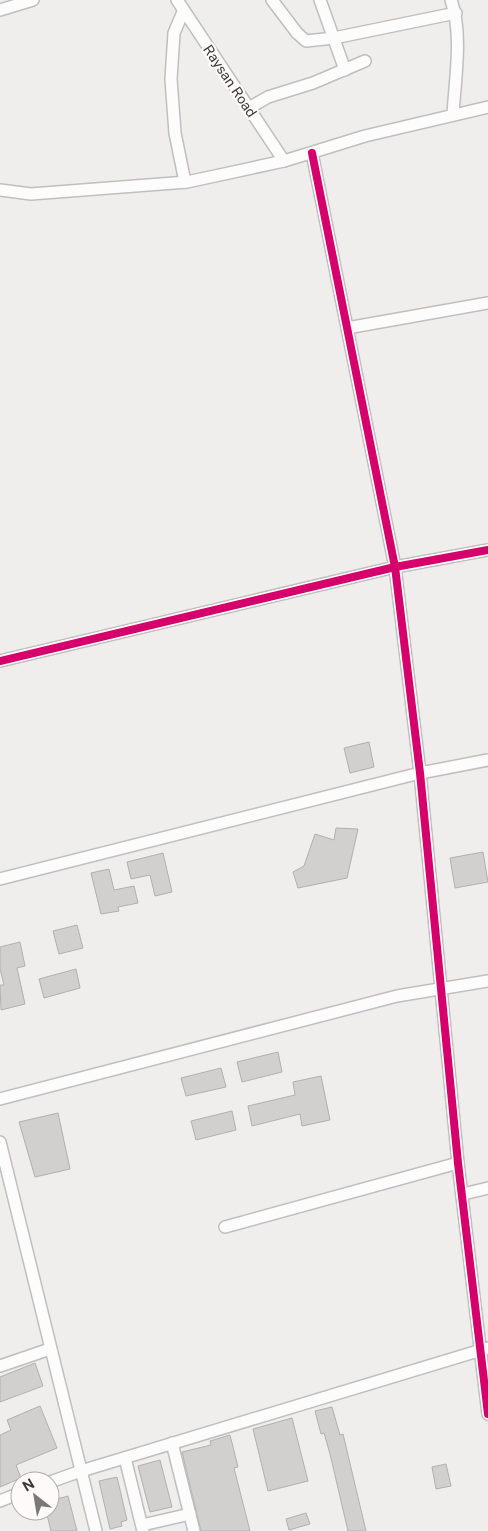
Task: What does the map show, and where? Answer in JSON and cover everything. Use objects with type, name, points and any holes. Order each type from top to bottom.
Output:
[{"type":"street","points":[[0,10],[33,0]]},
{"type":"street","name":"Raysan Road","points":[[176,0],[284,161]]},
{"type":"street","points":[[272,0],[302,39],[312,41],[456,12]]},
{"type":"street","points":[[320,0],[345,70]]},
{"type":"street","points":[[452,0],[456,12],[453,114]]},
{"type":"street","points":[[183,12],[174,34],[171,80],[175,133],[185,182]]},
{"type":"street","points":[[249,108],[268,97],[313,83],[365,62]]},
{"type":"street","points":[[0,190],[30,194],[185,182],[284,161],[365,136],[453,114],[488,108]]},
{"type":"street","points":[[312,152],[395,567],[420,773],[458,1163],[484,1349],[488,1414]]},
{"type":"street","points":[[347,328],[488,303]]},
{"type":"street","points":[[0,661],[395,567],[488,550]]},
{"type":"street","points":[[0,879],[420,773],[488,760]]},
{"type":"street","points":[[0,1099],[388,998],[488,981]]},
{"type":"street","points":[[0,1142],[96,1531]]},
{"type":"street","points":[[225,1227],[458,1163]]},
{"type":"street","points":[[463,1194],[488,1188]]},
{"type":"street","points":[[0,1366],[50,1349]]},
{"type":"street","points":[[60,1478],[484,1349]]},
{"type":"street","points":[[172,1443],[194,1531]]},
{"type":"street","points":[[125,1458],[143,1528],[190,1514]]},
{"type":"building","points":[[369,742],[374,767],[350,773],[344,748]]},
{"type":"building","points":[[336,828],[358,829],[347,878],[298,888],[293,872],[304,866],[315,834],[334,840]]},
{"type":"building","points":[[483,852],[488,882],[455,888],[450,858]]},
{"type":"building","points":[[163,853],[172,892],[155,896],[150,875],[131,879],[127,862]]},
{"type":"building","points":[[109,869],[114,890],[134,886],[138,903],[118,907],[119,911],[101,914],[91,873]]},
{"type":"building","points":[[77,925],[83,948],[59,954],[53,931]]},
{"type":"building","points":[[20,942],[25,966],[17,968],[25,1004],[1,1010],[0,985],[4,985],[0,969],[0,947]]},
{"type":"building","points":[[76,969],[80,988],[44,998],[39,979]]},
{"type":"building","points":[[278,1052],[282,1072],[242,1082],[237,1062]]},
{"type":"building","points":[[221,1068],[226,1087],[186,1096],[181,1078]]},
{"type":"building","points":[[321,1076],[330,1120],[302,1126],[300,1114],[252,1126],[248,1106],[295,1095],[293,1082]]},
{"type":"building","points":[[232,1111],[236,1130],[196,1140],[191,1121]]},
{"type":"building","points":[[58,1113],[70,1169],[35,1177],[19,1122]]},
{"type":"building","points":[[35,1363],[43,1386],[0,1402],[0,1377]]},
{"type":"building","points":[[40,1406],[57,1448],[16,1465],[18,1471],[10,1471],[10,1483],[0,1487],[0,1435],[11,1430],[7,1420]]},
{"type":"building","points":[[332,1407],[340,1435],[343,1434],[366,1531],[348,1531],[330,1454],[324,1433],[321,1434],[315,1411]]},
{"type":"building","points":[[292,1418],[308,1481],[268,1491],[253,1429]]},
{"type":"building","points":[[230,1435],[238,1467],[234,1468],[250,1531],[201,1531],[182,1452],[211,1445],[210,1441]]},
{"type":"building","points":[[160,1460],[172,1507],[150,1512],[138,1466]]},
{"type":"building","points":[[446,1464],[451,1486],[436,1489],[432,1467]]},
{"type":"building","points":[[117,1477],[127,1520],[121,1522],[122,1526],[110,1529],[99,1481]]},
{"type":"building","points":[[68,1496],[77,1531],[51,1531],[48,1521],[60,1521],[60,1498]]},
{"type":"building","points":[[306,1513],[310,1524],[289,1530],[286,1519]]},
{"type":"cycle path","points":[[0,661],[395,567],[312,153]]},
{"type":"cycle path","points":[[488,550],[395,567],[420,773],[458,1163],[488,1414]]}]
